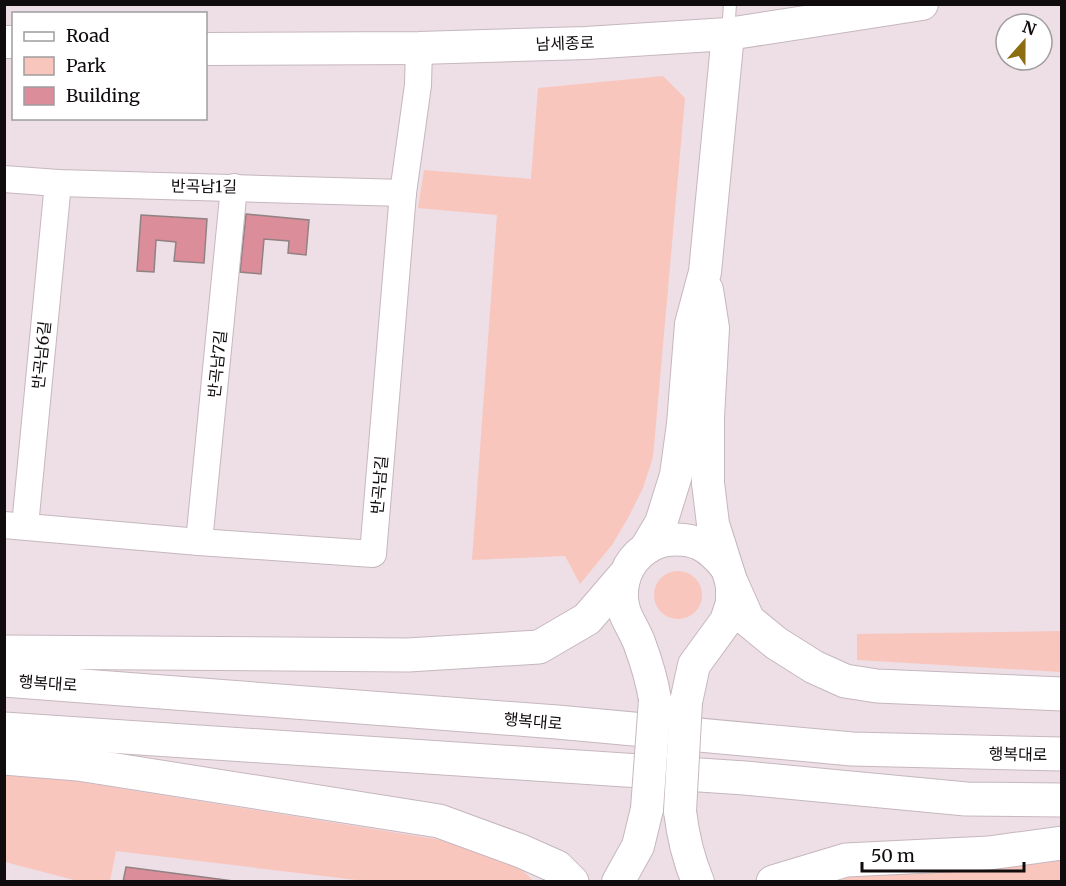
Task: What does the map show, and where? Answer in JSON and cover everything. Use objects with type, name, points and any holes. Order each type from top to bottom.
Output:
[{"type":"highway","points":[[4,652],[408,655],[539,647],[587,619],[624,576]]},
{"type":"highway","points":[[729,576],[748,620],[776,643],[814,667],[845,681],[877,686],[1062,694]]},
{"type":"highway","name":"행복대로","points":[[4,680],[557,722],[852,750],[1062,754]]},
{"type":"highway","points":[[4,729],[734,778],[966,799],[1062,800]]},
{"type":"highway","points":[[4,758],[78,765],[439,821],[521,851],[556,867],[572,882]]},
{"type":"highway","points":[[773,882],[846,860],[989,853],[1062,843]]},
{"type":"street","name":"남세종로","points":[[207,49],[419,48],[586,43],[729,19],[922,4]]},
{"type":"street","points":[[646,548],[661,523],[676,475],[683,424],[691,324],[705,272],[729,19]]},
{"type":"street","name":"반곡남길","points":[[15,526],[373,554],[403,193],[418,85],[419,48]]},
{"type":"street","name":"반곡남1길","points":[[4,179],[58,183],[403,193]]},
{"type":"street","name":"반곡남6길","points":[[15,526],[58,183]]},
{"type":"street","name":"반곡남7길","points":[[199,542],[234,187]]},
{"type":"street","points":[[698,882],[686,850],[680,811],[686,702],[694,666],[726,621],[732,603],[729,576],[713,524],[708,483],[708,417],[713,328],[705,272]]},
{"type":"street","points":[[618,882],[638,846],[646,809],[655,700],[651,674],[638,638],[625,612],[622,594],[624,576],[633,560],[646,548],[662,540],[681,538],[699,543],[714,552],[729,576]]},
{"type":"green space","points":[[663,76],[685,98],[653,457],[643,488],[612,545],[580,584],[565,556],[472,560],[497,215],[418,208],[424,170],[531,179],[538,88]]},
{"type":"green space","points":[[678,571],[695,578],[702,595],[695,612],[678,619],[661,612],[654,595],[661,578]]},
{"type":"green space","points":[[1061,631],[1061,672],[857,660],[857,634]]},
{"type":"green space","points":[[4,775],[56,778],[466,844],[511,863],[533,881],[365,881],[116,851],[110,881],[78,881],[5,862]]},
{"type":"green space","points":[[1061,859],[1061,881],[836,882],[863,872]]},
{"type":"building","points":[[246,214],[309,220],[306,255],[288,253],[289,241],[264,239],[261,274],[240,272]]},
{"type":"building","points":[[141,215],[207,219],[204,263],[174,261],[176,242],[156,240],[154,272],[137,271]]},
{"type":"building","points":[[126,867],[241,882],[123,882]]}]
